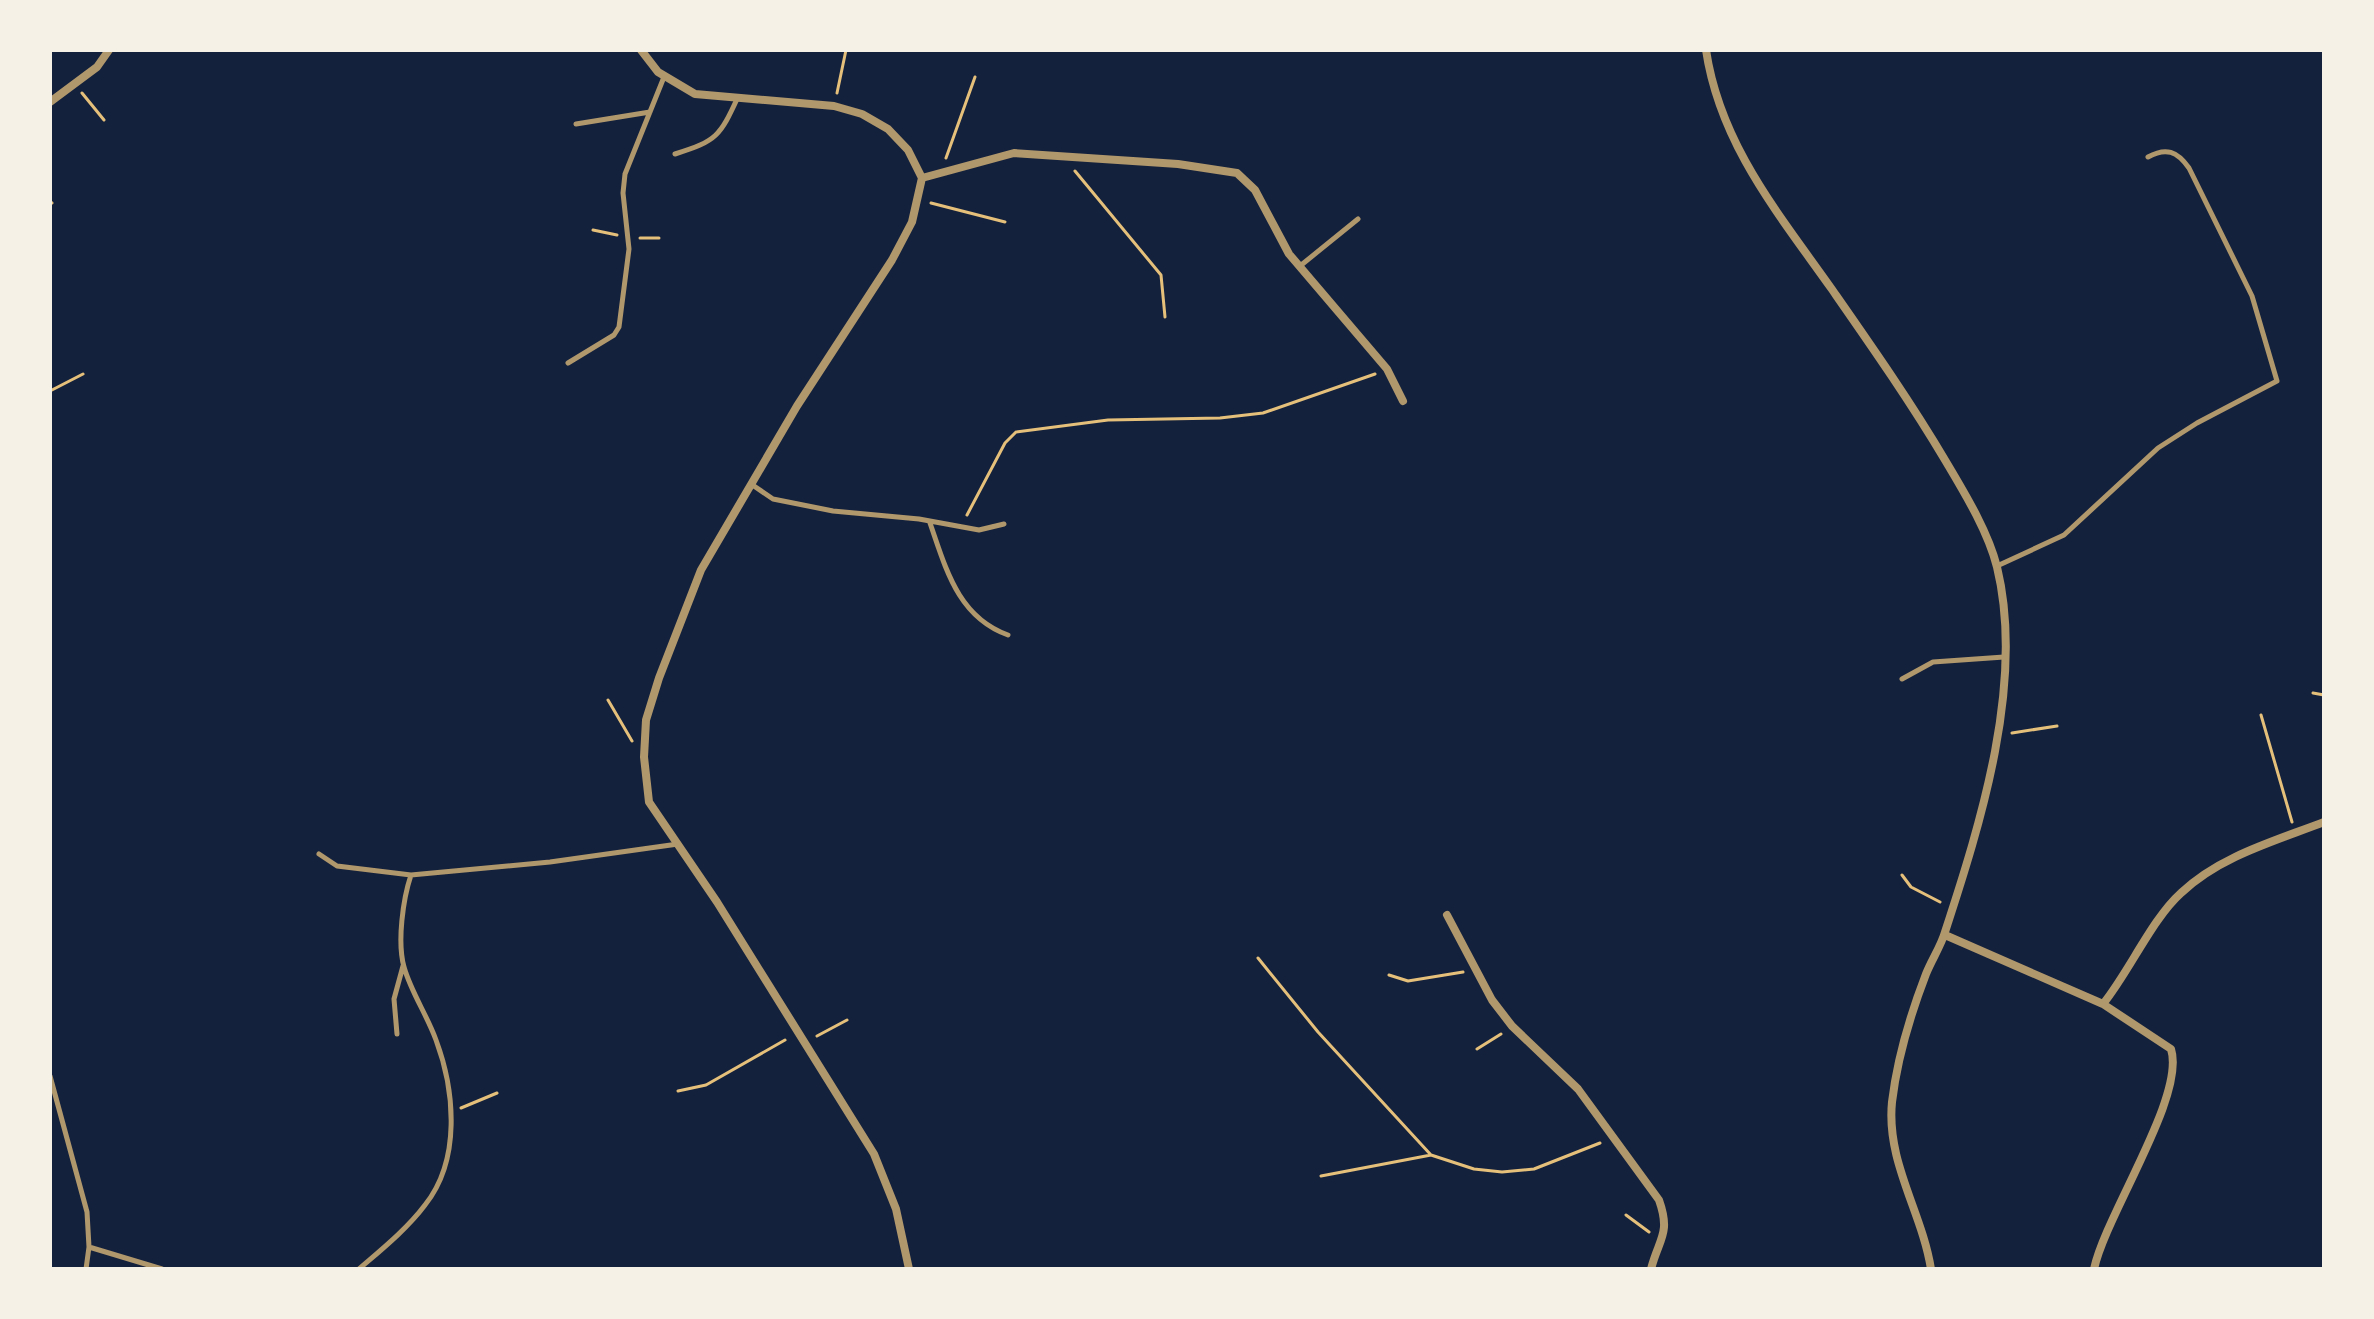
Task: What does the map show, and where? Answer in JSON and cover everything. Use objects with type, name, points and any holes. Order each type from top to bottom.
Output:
[{"type":"street","points":[[50,102],[97,67],[109,50]]},
{"type":"street","points":[[641,50],[664,77],[695,94],[834,106],[862,114],[888,129],[908,150],[922,178],[920,199],[912,222],[878,283],[750,483],[701,570],[669,649],[646,720],[644,757],[649,802],[803,1037],[874,1154],[896,1209],[909,1269]]},
{"type":"street","points":[[1706,50],[1718,101],[1748,170],[1921,419],[1958,482],[1997,567],[2004,657],[2000,735],[1945,935],[1926,974],[1897,1072],[1892,1104],[1893,1136],[1900,1171],[1931,1269]]},
{"type":"street","points":[[922,178],[1014,153],[1178,164],[1237,173],[1255,190],[1299,266],[1387,369],[1403,401]]},
{"type":"street","points":[[2103,1004],[2178,894],[2205,873],[2247,851],[2324,822]]},
{"type":"street","points":[[1447,915],[1474,970],[1512,1026],[1578,1089],[1659,1200],[1666,1219],[1662,1241],[1651,1269]]},
{"type":"street","points":[[1945,935],[2103,1004],[2171,1049],[2174,1068],[2156,1123],[2094,1269]]},
{"type":"lane","points":[[568,363],[614,335],[619,327],[629,249],[623,184],[664,77]]},
{"type":"lane","points":[[675,154],[712,142],[721,133],[739,97]]},
{"type":"lane","points":[[576,124],[650,112]]},
{"type":"lane","points":[[1997,567],[2064,535],[2158,448],[2277,381],[2252,296],[2189,168],[2181,157],[2171,151],[2148,157]]},
{"type":"lane","points":[[1299,266],[1358,219]]},
{"type":"lane","points":[[750,483],[773,499],[793,504],[979,530],[1004,524]]},
{"type":"lane","points":[[930,522],[946,571],[965,607],[982,623],[1008,635]]},
{"type":"lane","points":[[1902,679],[1933,662],[2004,657]]},
{"type":"lane","points":[[319,854],[337,866],[411,875],[550,862],[678,844]]},
{"type":"lane","points":[[397,1034],[394,999],[403,965],[402,942],[411,875]]},
{"type":"lane","points":[[359,1269],[427,1204],[443,1168],[452,1133],[436,1040],[403,965]]},
{"type":"lane","points":[[50,1076],[87,1212],[89,1247],[86,1269]]},
{"type":"lane","points":[[89,1247],[162,1269]]},
{"type":"path","points":[[834,106],[846,50]]},
{"type":"path","points":[[941,173],[975,77]]},
{"type":"path","points":[[75,84],[104,120]]},
{"type":"path","points":[[1063,156],[1161,275],[1165,317]]},
{"type":"path","points":[[920,199],[1005,222]]},
{"type":"path","points":[[958,528],[980,495],[1005,443],[1016,432],[1108,420],[1220,418],[1263,413],[1387,369]]},
{"type":"path","points":[[50,391],[83,374]]},
{"type":"path","points":[[2313,693],[2324,695]]},
{"type":"path","points":[[608,700],[644,757]]},
{"type":"path","points":[[2261,715],[2296,833]]},
{"type":"path","points":[[2000,735],[2057,726]]},
{"type":"path","points":[[1902,875],[1911,887],[1952,909]]},
{"type":"path","points":[[1258,958],[1328,1043],[1431,1155]]},
{"type":"path","points":[[1389,975],[1408,981],[1474,970]]},
{"type":"path","points":[[678,1091],[706,1085],[803,1037],[847,1020]]},
{"type":"path","points":[[1477,1049],[1512,1026]]},
{"type":"path","points":[[450,1112],[497,1093]]},
{"type":"path","points":[[1321,1176],[1431,1155],[1474,1169],[1502,1172],[1534,1169],[1614,1137]]},
{"type":"path","points":[[1626,1215],[1662,1241]]}]
